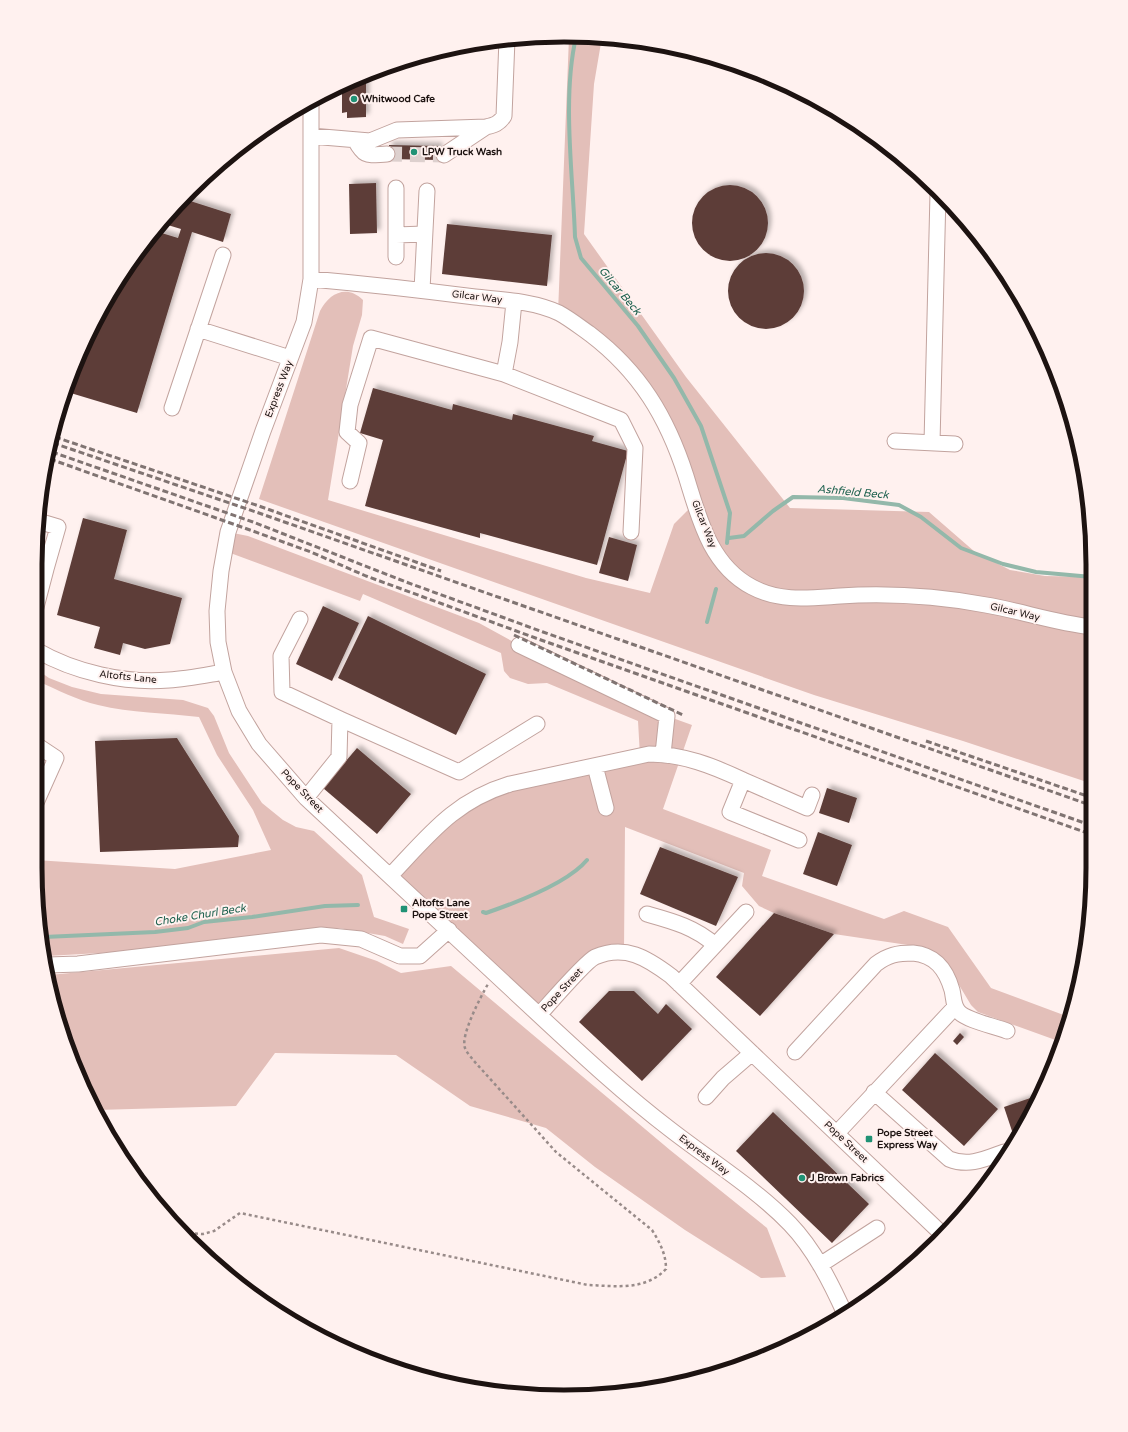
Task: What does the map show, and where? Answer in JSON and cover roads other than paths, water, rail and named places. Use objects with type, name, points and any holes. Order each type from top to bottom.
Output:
[{"type":"street","points":[[444,155],[486,127],[500,122],[504,116],[506,45]]},
{"type":"street","name":"Express Way","points":[[224,672],[218,642],[217,611],[221,571],[228,532],[304,322],[311,279],[312,107]]},
{"type":"street","points":[[311,136],[370,141],[396,130],[486,127]]},
{"type":"street","points":[[355,140],[362,153],[366,155],[387,154]]},
{"type":"street","points":[[396,188],[396,256]]},
{"type":"street","points":[[422,290],[427,191]]},
{"type":"street","points":[[932,443],[938,200]]},
{"type":"street","points":[[396,235],[424,234]]},
{"type":"street","points":[[172,408],[223,254]]},
{"type":"street","name":"Gilcar Way","points":[[311,279],[422,290],[514,302],[543,307],[558,313],[573,322],[617,357],[634,375],[650,396],[663,417],[684,470],[709,543],[726,567],[737,578],[752,587],[782,598],[886,595],[952,600],[986,605],[1086,627]]},
{"type":"street","points":[[504,374],[510,342],[514,302]]},
{"type":"street","points":[[198,329],[290,358]]},
{"type":"street","points":[[350,481],[359,444],[347,432],[348,418],[350,406],[370,338],[504,374],[621,420],[634,448],[631,532]]},
{"type":"street","points":[[895,442],[955,444]]},
{"type":"street","points":[[42,566],[58,527],[44,523]]},
{"type":"street","points":[[300,619],[281,656],[282,692],[458,772],[537,724]]},
{"type":"street","points":[[523,652],[667,716],[663,754]]},
{"type":"street","name":"Altofts Lane","points":[[42,654],[56,662],[97,674],[134,680],[168,680],[224,672]]},
{"type":"street","name":"Pope Street","points":[[224,672],[239,711],[259,744],[306,798],[539,1015],[594,957],[624,951],[654,963],[679,984],[939,1231]]},
{"type":"street","points":[[306,798],[339,758],[340,719]]},
{"type":"street","points":[[42,749],[56,758],[42,789]]},
{"type":"street","points":[[390,876],[441,822],[459,807],[492,789],[649,754],[663,754],[688,759],[743,780],[807,808],[812,794]]},
{"type":"street","points":[[595,766],[606,808]]},
{"type":"street","points":[[743,780],[730,812],[799,840]]},
{"type":"street","points":[[679,984],[746,912]]},
{"type":"street","points":[[647,914],[688,926],[706,936],[716,945]]},
{"type":"street","points":[[51,965],[78,964],[321,935],[361,939],[400,956],[420,956],[449,930]]},
{"type":"street","points":[[795,1052],[876,964],[886,956],[895,953],[927,956],[938,962],[952,990],[955,1007],[966,1017],[1007,1031]]},
{"type":"street","points":[[837,1133],[955,1007]]},
{"type":"street","name":"Express Way","points":[[539,1015],[648,1111],[769,1204],[791,1226],[820,1265],[843,1309]]},
{"type":"street","points":[[706,1097],[723,1078],[752,1053]]},
{"type":"street","points":[[874,1092],[949,1159],[964,1163],[976,1162],[1001,1153]]},
{"type":"street","points":[[820,1265],[877,1228]]},
{"type":"waterway","name":"Gilcar Beck","points":[[575,42],[572,61],[569,111],[575,237],[581,258],[638,326],[674,378],[701,426],[730,513],[727,543]]},
{"type":"waterway","name":"Ashfield Beck","points":[[729,538],[744,536],[773,511],[793,497],[843,498],[899,505],[921,517],[961,548],[1003,564],[1036,572],[1086,576]]},
{"type":"waterway","name":"Choke Churl Beck","points":[[707,622],[716,589]]},
{"type":"waterway","name":"Choke Churl Beck","points":[[483,912],[486,913],[526,898],[567,877],[587,860]]},
{"type":"waterway","name":"Choke Churl Beck","points":[[46,937],[155,932],[188,928],[204,922],[252,917],[325,906],[358,905]]},
{"type":"tunnel","points":[[387,154],[444,155]]},
{"type":"railway","points":[[58,438],[259,506],[441,571]]},
{"type":"railway","points":[[56,444],[256,512],[1086,804]]},
{"type":"railway","points":[[54,453],[253,522],[406,582],[543,632],[1086,824]]},
{"type":"railway","points":[[53,460],[311,552],[366,576],[541,640],[1086,833]]},
{"type":"railway","points":[[514,635],[683,715]]},
{"type":"railway","points":[[926,741],[1086,796]]},
{"type":"place","name":"Whitwood Cafe","points":[[354,99]]},
{"type":"place","name":"LPW Truck Wash","points":[[414,152]]},
{"type":"place","name":"Altofts Lane Pope Street","points":[[404,909]]},
{"type":"place","name":"Pope Street Express Way","points":[[869,1139]]},
{"type":"place","name":"J Brown Fabrics","points":[[802,1178]]}]
